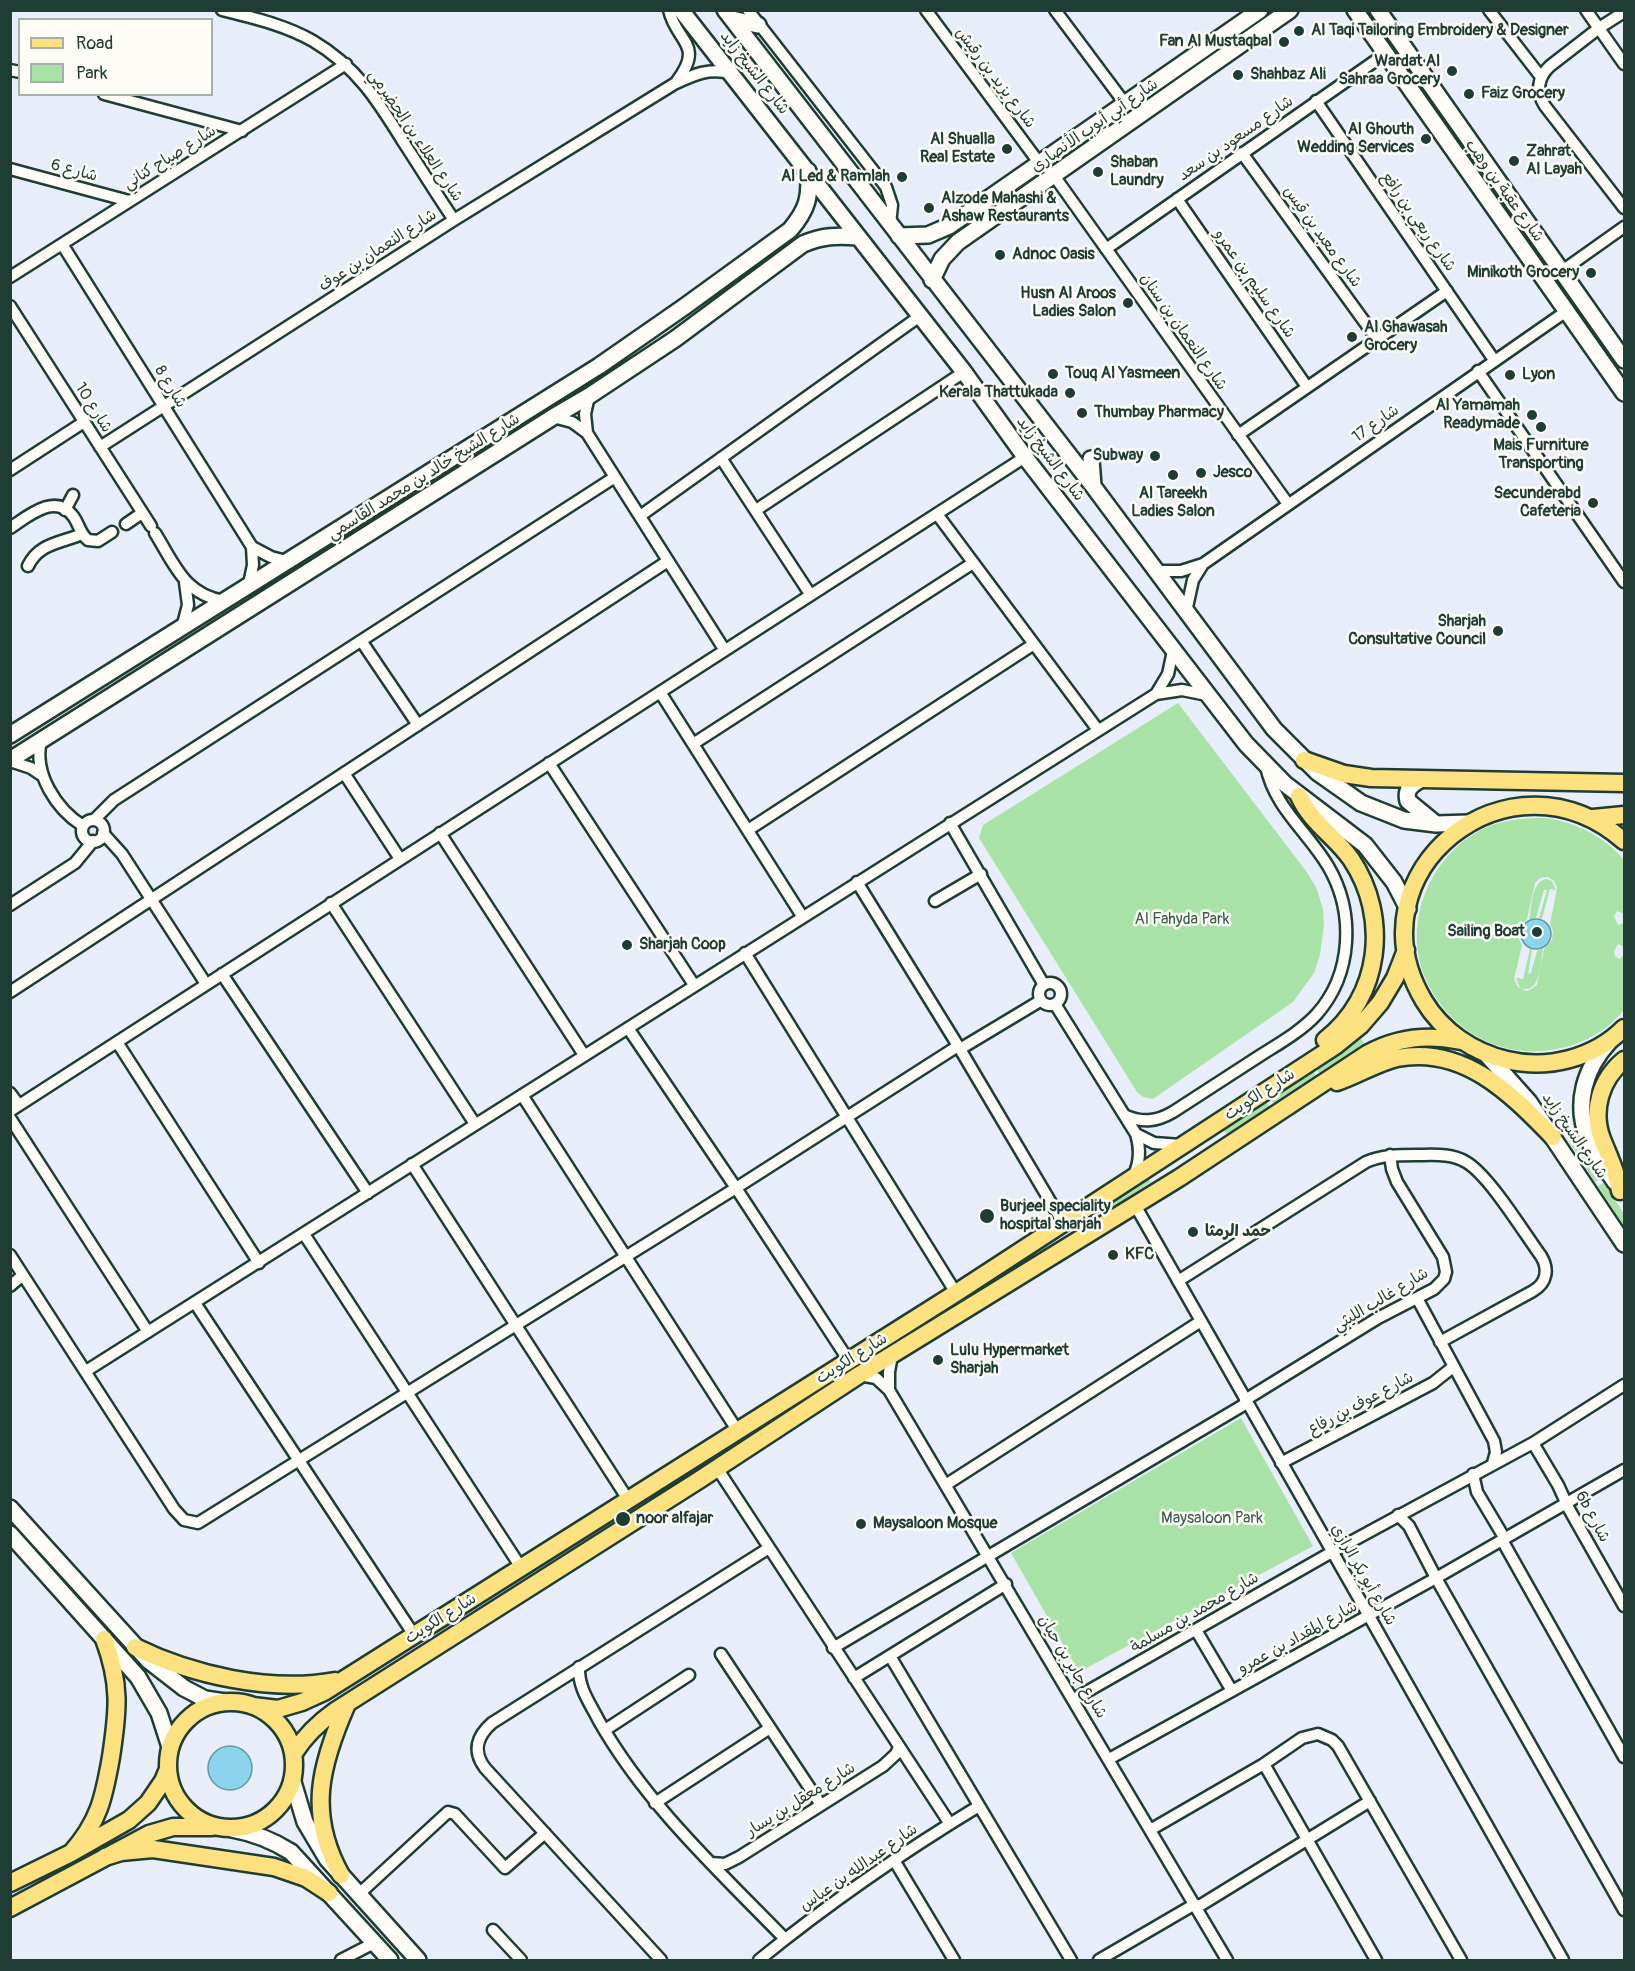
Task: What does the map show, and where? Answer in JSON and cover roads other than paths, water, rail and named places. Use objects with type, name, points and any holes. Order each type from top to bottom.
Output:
[{"type":"main road","points":[[1304,760],[1357,777],[1624,783]]},
{"type":"main road","points":[[1299,796],[1311,817],[1343,849],[1359,873],[1370,901],[1375,931],[1373,961],[1361,999],[1350,1017],[1317,1047],[1304,1066]]},
{"type":"main road","points":[[1620,1033],[1581,1056],[1550,1063],[1524,1063],[1487,1054],[1461,1041],[1438,1020],[1424,1001],[1414,980],[1406,950],[1406,930],[1414,886],[1432,855],[1449,837],[1468,823],[1498,810],[1529,805],[1561,808],[1591,818],[1624,841]]},
{"type":"main road","points":[[1591,818],[1624,815]]},
{"type":"main road","name":"شارع الكويت","points":[[253,1706],[278,1709],[302,1702],[345,1680],[956,1293],[1205,1132],[1350,1035],[1371,1014],[1388,990],[1406,950]]},
{"type":"main road","name":"شارع الكويت","points":[[294,1754],[312,1730],[347,1703],[859,1375],[1179,1178],[1367,1054],[1389,1044],[1424,1037],[1461,1041]]},
{"type":"main road","points":[[1319,1086],[1345,1079],[1396,1059],[1437,1057],[1464,1065],[1487,1077],[1524,1108],[1553,1137]]},
{"type":"main road","points":[[1622,1194],[1616,1170],[1599,1130],[1598,1107],[1605,1083],[1624,1060]]},
{"type":"main road","points":[[1179,1178],[1188,1164],[1209,1145],[1209,1138],[1205,1132]]},
{"type":"main road","points":[[773,1430],[765,1428],[766,1423],[790,1404],[799,1392]]},
{"type":"main road","points":[[71,1853],[92,1827],[99,1812],[116,1724],[118,1703],[116,1681],[112,1660],[104,1639]]},
{"type":"main road","points":[[135,1647],[160,1659],[191,1669],[245,1680],[290,1685],[322,1684],[345,1680]]},
{"type":"main road","points":[[10,1908],[138,1839],[160,1830],[186,1826],[226,1828],[252,1825],[270,1815],[285,1800],[293,1782],[294,1754],[286,1733],[272,1717],[253,1706],[239,1702],[225,1702],[207,1707],[191,1716],[178,1730],[170,1747],[168,1769],[171,1786],[179,1801],[190,1813],[204,1822],[226,1828]]},
{"type":"main road","points":[[341,1875],[331,1857],[320,1807],[326,1756],[347,1703]]},
{"type":"main road","points":[[10,1883],[123,1824],[139,1812],[156,1792],[168,1769]]},
{"type":"main road","points":[[105,1857],[121,1852],[153,1849],[274,1867],[306,1878],[329,1893]]},
{"type":"street","name":"شارع العلاء بن الحضرمي","points":[[222,10],[259,19],[294,32],[346,64],[377,100],[454,220]]},
{"type":"street","points":[[669,10],[673,24],[685,39],[689,50],[688,62],[675,84]]},
{"type":"street","name":"شارع الشيخ زايد","points":[[681,10],[964,372],[1025,457],[1207,695],[1266,766],[1299,796],[1365,845],[1385,869],[1408,909]]},
{"type":"street","name":"شارع الشيخ زايد","points":[[748,10],[886,187],[892,206],[895,231]]},
{"type":"street","name":"شارع يزيد بن رقيش","points":[[927,10],[1040,164]]},
{"type":"street","points":[[1055,10],[1126,105]]},
{"type":"street","name":"شارع أبي أيوب الأنصاري","points":[[895,231],[917,237],[939,231],[1126,105],[1260,10]]},
{"type":"street","name":"شارع أبي أيوب الأنصاري","points":[[932,280],[936,269],[949,250],[1290,10]]},
{"type":"street","name":"شارع عقبة بن وهب","points":[[1355,10],[1416,100],[1568,310],[1624,393]]},
{"type":"street","name":"شارع عقبة بن وهب","points":[[1378,10],[1624,360]]},
{"type":"street","points":[[1489,10],[1541,77]]},
{"type":"street","points":[[1586,10],[1624,64]]},
{"type":"street","points":[[1624,12],[1599,28],[1550,66],[1541,77],[1539,92],[1545,106],[1624,208]]},
{"type":"street","points":[[729,15],[758,25]]},
{"type":"street","name":"شارع الشيخ زايد","points":[[729,15],[1093,486],[1260,713],[1304,760],[1331,783],[1361,803],[1404,820],[1436,824],[1468,823]]},
{"type":"street","name":"شارع مسعود بن سعد","points":[[1106,249],[1385,54]]},
{"type":"street","name":"شارع صياح كناني","points":[[10,277],[346,64]]},
{"type":"street","name":"شارع النعمان بن عوف","points":[[100,447],[454,220],[675,84],[699,71],[731,73]]},
{"type":"street","points":[[1416,100],[1421,95],[1426,95],[1437,105],[1445,106]]},
{"type":"street","points":[[111,96],[242,131]]},
{"type":"street","name":"شارع ربعي بن رافع","points":[[1316,101],[1494,360]]},
{"type":"street","name":"شارع معبد بن قيس","points":[[1242,153],[1377,339]]},
{"type":"street","name":"شارع 6","points":[[10,169],[129,201]]},
{"type":"street","name":"شارع الشيخ خالد بن محمد القاسمي","points":[[10,735],[591,371],[720,281],[790,230],[800,218],[810,190],[808,171]]},
{"type":"street","name":"شارع النعمان بن سنان","points":[[1055,177],[1288,504]]},
{"type":"street","name":"شارع سليم بن عمرو","points":[[1177,199],[1307,387]]},
{"type":"street","points":[[971,210],[972,220],[979,228]]},
{"type":"street","points":[[1562,271],[1624,228]]},
{"type":"street","name":"شارع الشيخ خالد بن محمد القاسمي","points":[[10,760],[589,396],[703,318],[803,244],[820,237],[838,235],[857,237]]},
{"type":"street","name":"شارع 8","points":[[62,244],[252,547]]},
{"type":"street","points":[[703,318],[711,307],[727,293],[727,284],[720,281]]},
{"type":"street","points":[[1238,435],[1448,291]]},
{"type":"street","name":"شارع 10","points":[[10,306],[185,582],[203,595],[224,601]]},
{"type":"street","name":"شارع 17","points":[[1154,571],[1181,571],[1203,564],[1568,310]]},
{"type":"street","points":[[640,516],[920,316]]},
{"type":"street","points":[[1478,371],[1624,582]]},
{"type":"street","points":[[756,510],[964,372]]},
{"type":"street","points":[[587,433],[585,414],[589,396]]},
{"type":"street","points":[[553,417],[572,422],[587,433],[724,649]]},
{"type":"street","points":[[10,470],[84,422]]},
{"type":"street","points":[[10,1093],[15,1108],[1025,457]]},
{"type":"street","points":[[722,458],[810,594]]},
{"type":"street","points":[[1091,459],[1093,486]]},
{"type":"street","points":[[93,842],[83,835],[83,826],[86,822],[94,820],[114,800],[615,477]]},
{"type":"street","points":[[66,510],[73,495]]},
{"type":"street","points":[[10,528],[46,507],[53,506],[66,510],[75,519],[82,534],[88,540],[102,539],[112,532]]},
{"type":"street","points":[[126,524],[142,513]]},
{"type":"street","points":[[937,514],[1098,730]]},
{"type":"street","points":[[28,566],[42,548],[82,534]]},
{"type":"street","points":[[252,547],[271,558],[286,561]]},
{"type":"street","points":[[249,584],[253,565],[252,547]]},
{"type":"street","points":[[10,992],[668,561]]},
{"type":"street","points":[[693,744],[973,562]]},
{"type":"street","points":[[1186,612],[1193,580],[1203,564]]},
{"type":"street","name":"شارع 10","points":[[182,628],[188,605],[185,582]]},
{"type":"street","points":[[362,642],[418,725]]},
{"type":"street","points":[[748,830],[1034,644]]},
{"type":"street","points":[[1156,694],[1168,674],[1173,651]]},
{"type":"street","points":[[86,1371],[1156,694],[1182,690],[1207,695]]},
{"type":"street","points":[[660,692],[802,916]]},
{"type":"street","points":[[41,741],[39,762],[43,776],[64,811],[83,826]]},
{"type":"street","points":[[10,760],[31,768],[43,776]]},
{"type":"street","points":[[549,763],[694,985]]},
{"type":"street","points":[[1124,1115],[1140,1121],[1149,1121],[1158,1120],[1173,1112],[1302,1028],[1323,1005],[1337,981],[1347,939],[1347,925],[1341,894],[1324,860],[1275,795],[1266,766]]},
{"type":"street","points":[[344,773],[400,859]]},
{"type":"street","points":[[1420,780],[1408,790],[1408,801],[1436,824]]},
{"type":"street","points":[[94,820],[101,824],[103,833],[122,854],[206,984]]},
{"type":"street","points":[[950,823],[1044,985]]},
{"type":"street","points":[[10,905],[75,863],[93,842],[100,839],[103,833]]},
{"type":"street","points":[[440,833],[584,1055]]},
{"type":"street","points":[[935,901],[981,874]]},
{"type":"street","points":[[857,882],[1063,1223]]},
{"type":"street","points":[[331,903],[475,1124]]},
{"type":"street","points":[[745,953],[956,1293]]},
{"type":"street","points":[[222,974],[368,1193]]},
{"type":"street","points":[[1051,983],[1060,990],[1060,998],[1056,1004],[1049,1006],[1040,1001],[1038,994],[1044,985],[1051,983]]},
{"type":"street","points":[[10,1255],[174,1509],[184,1520],[198,1523],[847,1117],[1040,1001]]},
{"type":"street","points":[[1056,1004],[1136,1134],[1140,1152],[1139,1162],[1132,1179]]},
{"type":"street","points":[[628,1028],[849,1361]]},
{"type":"street","name":"شارع الشيخ زايد","points":[[1620,1033],[1598,1054],[1589,1069],[1582,1103],[1583,1120],[1588,1137],[1622,1194]]},
{"type":"street","points":[[117,1042],[259,1263]]},
{"type":"street","name":"شارع الشيخ زايد","points":[[1487,1054],[1529,1102],[1624,1244]]},
{"type":"street","points":[[522,1095],[737,1430]]},
{"type":"street","points":[[10,1118],[148,1332]]},
{"type":"street","points":[[1136,1134],[1164,1146],[1184,1145]]},
{"type":"street","points":[[1178,1281],[1366,1162],[1390,1155],[1444,1155],[1465,1161],[1482,1175],[1545,1262],[1546,1275],[1539,1287],[1440,1342]]},
{"type":"street","name":"شارع غالب الليثي","points":[[833,1648],[1246,1401],[1378,1318],[1440,1285],[1446,1272],[1445,1264],[1397,1182],[1390,1155]]},
{"type":"street","points":[[412,1164],[629,1501]]},
{"type":"street","name":"شارع أبو بكر الرازي","points":[[1135,1205],[1563,1960]]},
{"type":"street","points":[[304,1234],[522,1569]]},
{"type":"street","points":[[10,1286],[23,1275]]},
{"type":"street","points":[[1417,1298],[1494,1442],[1496,1452],[1493,1463]]},
{"type":"street","points":[[195,1303],[414,1635]]},
{"type":"street","points":[[947,1484],[1201,1321]]},
{"type":"street","points":[[889,1390],[892,1355]]},
{"type":"street","name":"شارع عوف بن رفاع","points":[[1281,1463],[1433,1383],[1453,1367]]},
{"type":"street","name":"شارع جابر بن حيان","points":[[859,1375],[876,1378],[889,1390],[947,1484],[1227,1960]]},
{"type":"street","name":"شارع محمد بن مسلمة","points":[[1074,1699],[1398,1515],[1533,1443],[1624,1385]]},
{"type":"street","name":"6b شارع","points":[[1533,1443],[1624,1606]]},
{"type":"street","points":[[717,1468],[950,1824]]},
{"type":"street","name":"شارع المقداد بن عمرو","points":[[1109,1759],[1370,1616],[1624,1470]]},
{"type":"street","points":[[1473,1474],[1477,1492],[1624,1757]]},
{"type":"street","points":[[10,1508],[135,1647],[165,1676],[205,1700],[225,1702]]},
{"type":"street","points":[[1398,1515],[1409,1526],[1436,1578],[1624,1910]]},
{"type":"street","points":[[10,1534],[138,1677],[159,1713],[170,1747]]},
{"type":"street","points":[[661,1960],[479,1760],[477,1742],[492,1723],[769,1548]]},
{"type":"street","points":[[854,1678],[1006,1584]]},
{"type":"street","points":[[1196,1630],[1232,1691]]},
{"type":"street","points":[[720,1654],[821,1805]]},
{"type":"street","points":[[890,1656],[1071,1960]]},
{"type":"street","points":[[579,1666],[583,1692],[628,1768],[655,1803],[785,1939]]},
{"type":"street","points":[[605,1730],[689,1675]]},
{"type":"street","points":[[655,1803],[770,1728]]},
{"type":"street","points":[[1150,1830],[1264,1764],[1302,1738],[1318,1734],[1325,1736],[1338,1746],[1456,1959]]},
{"type":"street","name":"شارع معقل بن يسار","points":[[711,1863],[725,1864],[732,1861],[883,1766],[896,1754],[899,1747]]},
{"type":"street","points":[[1264,1764],[1376,1960]]},
{"type":"street","points":[[293,1782],[305,1822],[327,1859],[418,1960]]},
{"type":"street","points":[[1099,1960],[1196,1906],[1370,1801]]},
{"type":"street","name":"شارع عبدالله بن عباس","points":[[759,1960],[894,1860],[979,1806]]},
{"type":"street","points":[[358,1894],[448,1812],[455,1814],[505,1868],[545,1833]]},
{"type":"street","points":[[226,1828],[253,1833],[291,1852],[390,1960]]},
{"type":"street","points":[[894,1860],[954,1960]]},
{"type":"street","points":[[493,1930],[521,1960]]},
{"type":"street","points":[[341,1960],[375,1943]]},
{"type":"water","points":[[1536,919],[1547,923],[1551,934],[1547,945],[1536,949],[1525,945],[1521,934],[1525,923]]},
{"type":"water","points":[[230,1746],[246,1752],[252,1768],[246,1784],[230,1790],[214,1784],[208,1768],[214,1752]]},
{"type":"place","name":"Al Taqi Tailoring Embroidery & Designer","points":[[1299,31]]},
{"type":"place","name":"Fan Al Mustaqbal","points":[[1284,42]]},
{"type":"place","name":"Wardat Al Sahraa Grocery","points":[[1452,71]]},
{"type":"place","name":"Shahbaz Ali","points":[[1238,75]]},
{"type":"place","name":"Faiz Grocery","points":[[1469,94]]},
{"type":"place","name":"Al Ghouth Wedding Services","points":[[1426,139]]},
{"type":"place","name":"Al Shualla Real Estate","points":[[1007,149]]},
{"type":"place","name":"Zahrat Al Layah","points":[[1514,161]]},
{"type":"place","name":"Shaban Laundry","points":[[1098,172]]},
{"type":"place","name":"Al Led & Ramlah","points":[[902,177]]},
{"type":"place","name":"Alzode Mahashi & Ashaw Restaurants","points":[[929,208]]},
{"type":"place","name":"Adnoc Oasis","points":[[1000,255]]},
{"type":"place","name":"Minikoth Grocery","points":[[1591,273]]},
{"type":"place","name":"Husn Al Aroos Ladies Salon","points":[[1128,303]]},
{"type":"place","name":"Al Ghawasah Grocery","points":[[1352,337]]},
{"type":"place","name":"Touq Al Yasmeen","points":[[1053,374]]},
{"type":"place","name":"Lyon","points":[[1510,375]]},
{"type":"place","name":"Kerala Thattukada","points":[[1070,393]]},
{"type":"place","name":"Thumbay Pharmacy","points":[[1082,413]]},
{"type":"place","name":"Al Yamamah Readymade","points":[[1532,415]]},
{"type":"place","name":"Mais Furniture Transporting","points":[[1541,427]]},
{"type":"place","name":"Subway","points":[[1155,456]]},
{"type":"place","name":"Jesco","points":[[1201,473]]},
{"type":"place","name":"Al Tareekh Ladies Salon","points":[[1173,475]]},
{"type":"place","name":"Secunderabd Cafeteria","points":[[1593,503]]},
{"type":"place","name":"Sharjah Consultative Council","points":[[1498,631]]},
{"type":"place","name":"Sailing Boat","points":[[1537,932]]},
{"type":"place","name":"Sharjah Coop","points":[[627,945]]},
{"type":"place","name":"Burjeel speciality hospital sharjah","points":[[987,1216]]},
{"type":"place","name":"حمد الرمثا","points":[[1193,1232]]},
{"type":"place","name":"KFC","points":[[1113,1255]]},
{"type":"place","name":"Lulu Hypermarket Sharjah","points":[[938,1360]]},
{"type":"place","name":"noor alfajar","points":[[623,1519]]},
{"type":"place","name":"Maysaloon Mosque","points":[[861,1524]]},
{"type":"park label","name":"Al Fahyda Park","points":[[1182,920]]},
{"type":"park label","name":"Maysaloon Park","points":[[1212,1519]]}]
